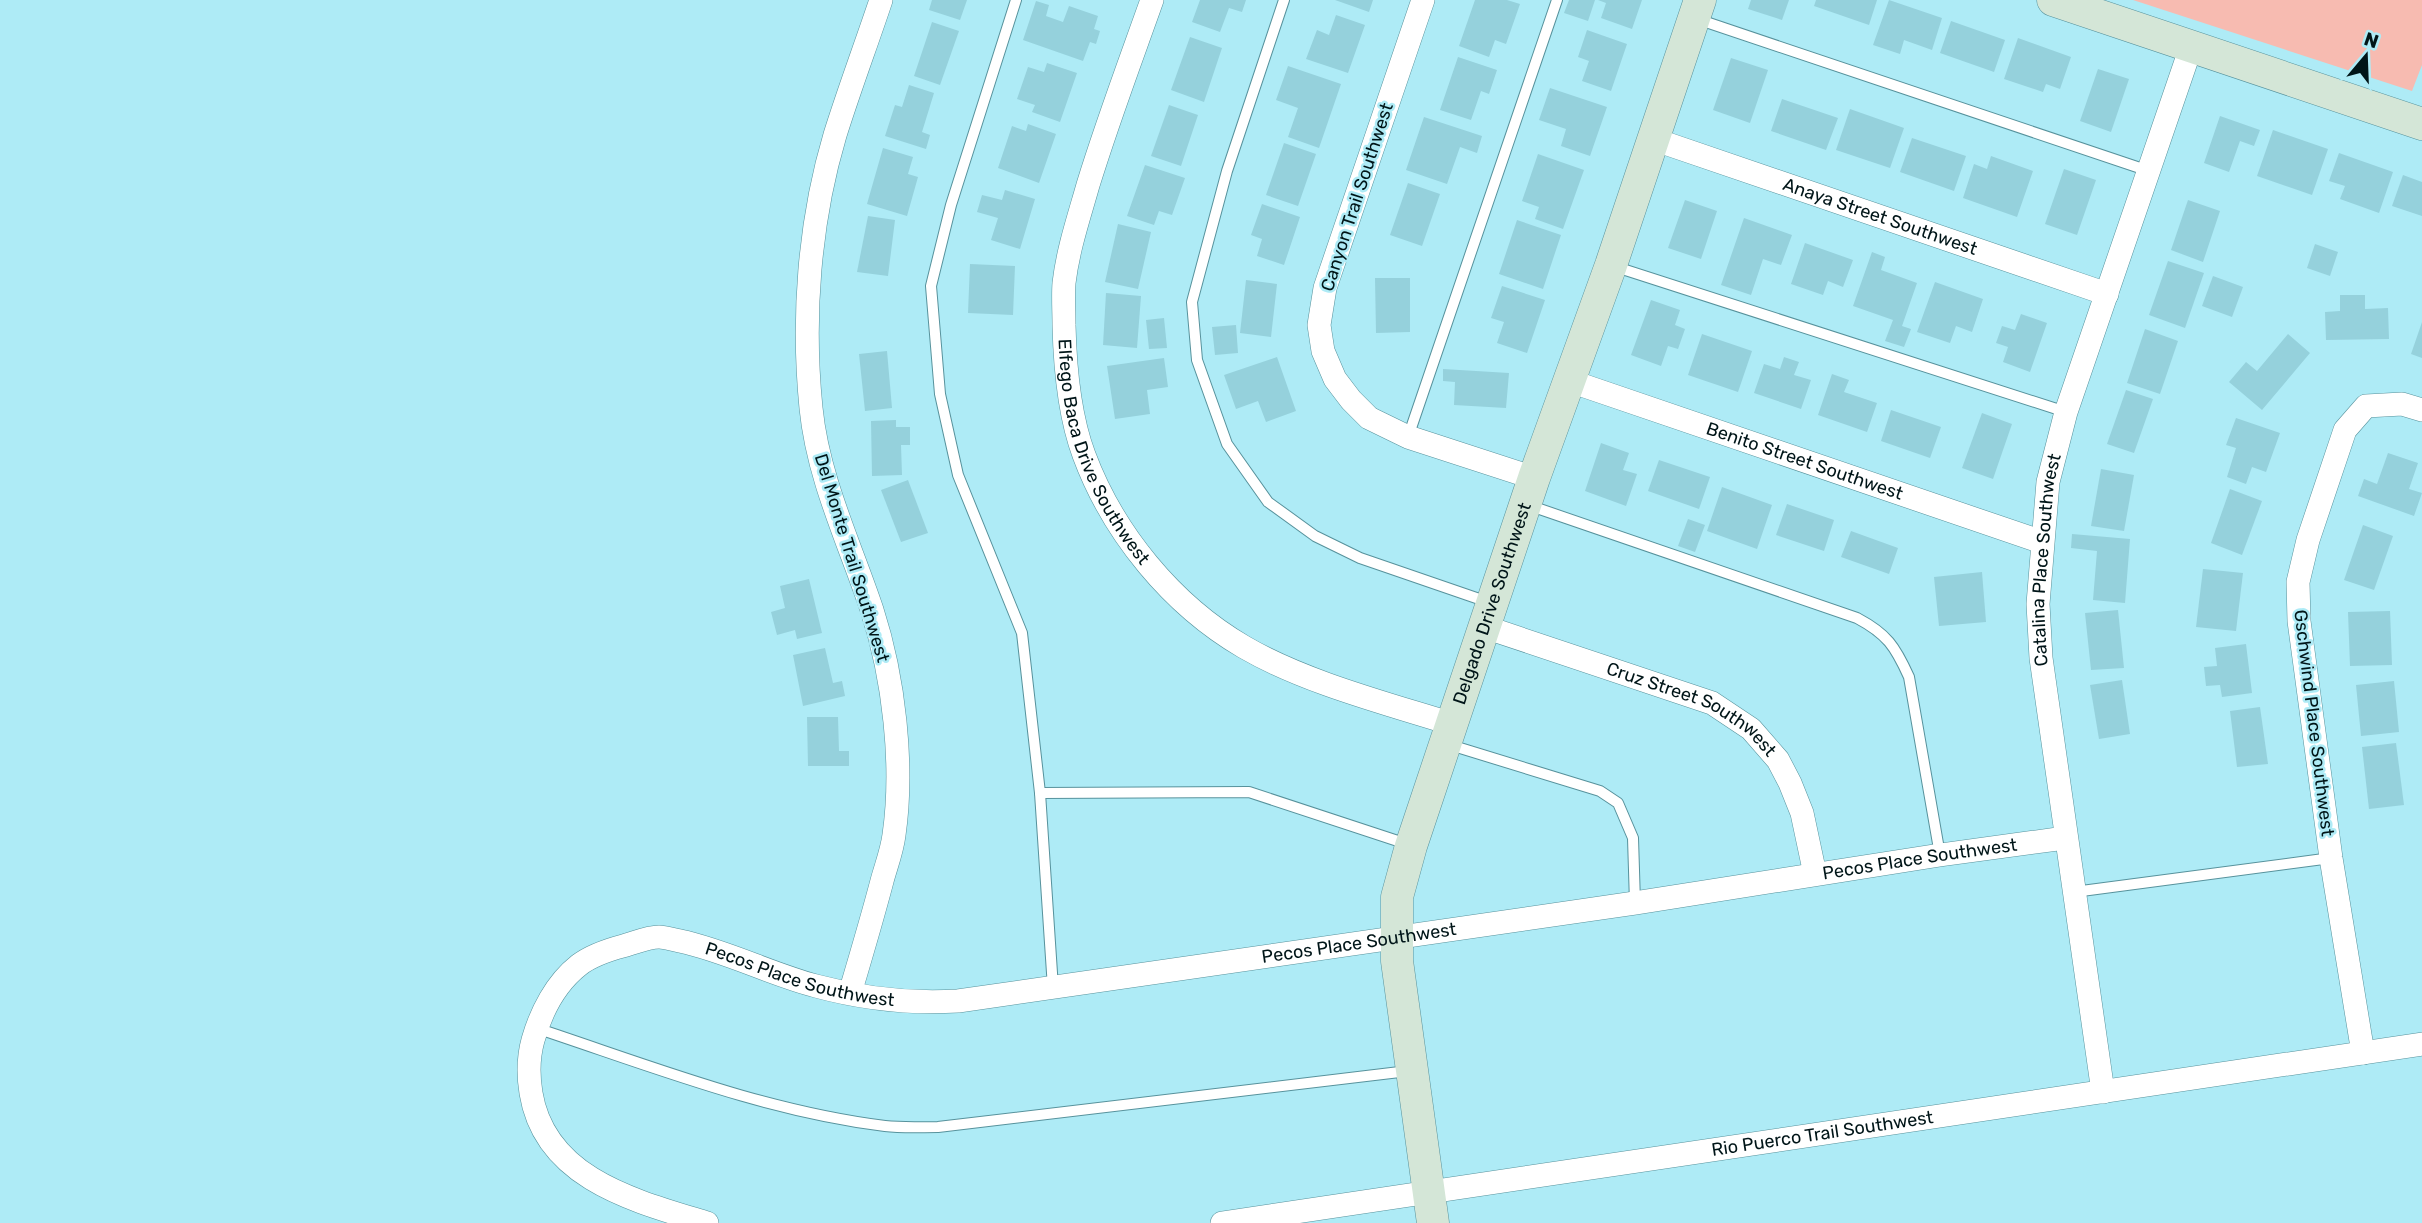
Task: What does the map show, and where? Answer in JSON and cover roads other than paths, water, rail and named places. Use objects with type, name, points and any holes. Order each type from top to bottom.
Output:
[{"type":"street","name":"Del Monte Trail Southwest","points":[[850,993],[894,836],[897,788],[895,708],[873,611],[821,463],[811,410],[807,323],[814,230],[826,171],[835,136],[881,0]]},
{"type":"street","name":"Elfego Baca Drive Southwest","points":[[1152,0],[1099,149],[1072,237],[1064,284],[1070,402],[1084,455],[1115,519],[1146,562],[1181,599],[1216,629],[1246,648],[1319,681],[1448,733]]},
{"type":"street","name":"Canyon Trail Southwest","points":[[1423,0],[1325,288],[1320,325],[1323,351],[1335,379],[1369,418],[1530,491]]},
{"type":"street","points":[[2053,0],[2422,124]]},
{"type":"street","name":"Delgado Drive Southwest","points":[[1431,1208],[1411,1071],[1396,936],[1397,897],[1448,733],[1697,9]]},
{"type":"street","name":"Catalina Place Southwest","points":[[2104,1092],[2041,658],[2038,604],[2042,542],[2049,482],[2066,412],[2191,47]]},
{"type":"street","name":"Anaya Street Southwest","points":[[1653,139],[2107,295]]},
{"type":"street","name":"Benito Street Southwest","points":[[1570,381],[2042,542]]},
{"type":"street","name":"Gschwind Place Southwest","points":[[2363,1053],[2331,858],[2299,621],[2298,582],[2308,540],[2345,430],[2366,406],[2402,404],[2422,410]]},
{"type":"street","name":"Cruz Street Southwest","points":[[1489,615],[1712,703],[1751,729],[1778,760],[1790,783],[1802,813],[1815,874]]},
{"type":"street","name":"Pecos Place Southwest","points":[[536,1028],[546,1005],[580,964],[606,951],[658,937],[697,945],[817,987],[889,1001],[920,1003],[1053,988],[2066,838]]},
{"type":"street","points":[[536,1028],[529,1053],[529,1080],[533,1104],[541,1127],[557,1153],[579,1171],[609,1189],[707,1223]]},
{"type":"street","name":"Rio Puerco Trail Southwest","points":[[1222,1223],[1431,1208],[2104,1092],[2422,1044]]},
{"type":"lane","points":[[1016,0],[951,205],[931,286],[940,394],[958,475],[1022,632],[1040,793],[1053,988]]},
{"type":"lane","points":[[1284,0],[1227,171],[1192,302],[1197,360],[1227,444],[1268,502],[1315,536],[1489,615]]},
{"type":"lane","points":[[1408,437],[1558,0]]},
{"type":"lane","points":[[1697,9],[2149,171]]},
{"type":"lane","points":[[1611,265],[2066,412]]},
{"type":"lane","points":[[1530,491],[1857,618],[1879,630],[1897,652],[1909,677],[1940,855]]},
{"type":"lane","points":[[1448,733],[1600,791],[1618,803],[1633,838],[1635,903]]},
{"type":"lane","points":[[1040,793],[1249,792],[1411,846]]},
{"type":"lane","points":[[2074,892],[2331,858]]},
{"type":"lane","points":[[536,1028],[707,1085],[792,1110],[886,1126],[938,1128],[1411,1071]]}]
